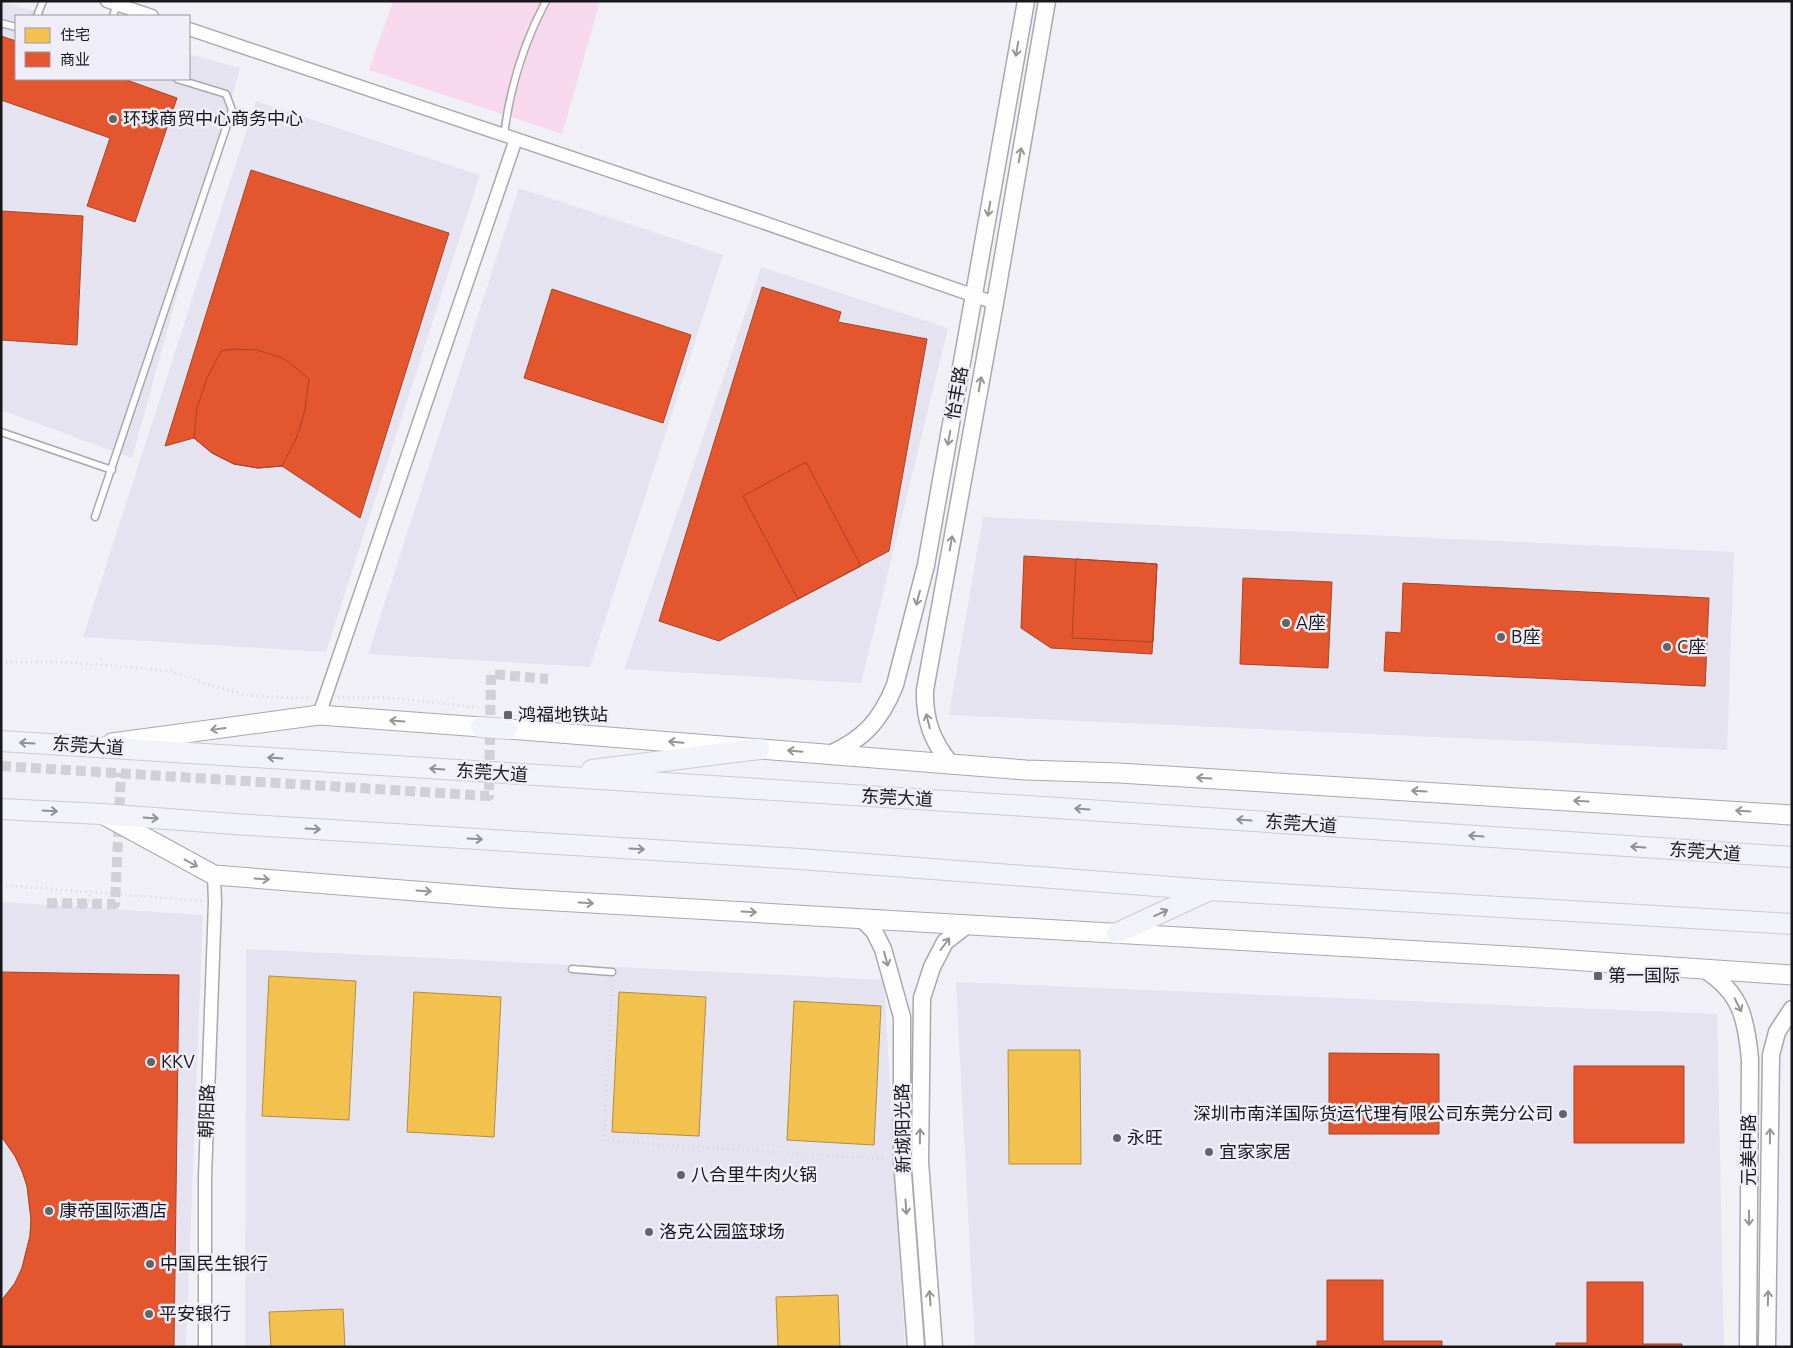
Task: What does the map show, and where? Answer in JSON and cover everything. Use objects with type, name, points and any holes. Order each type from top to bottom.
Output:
[{"type":"main road","points":[[87,746],[319,715],[1026,770],[1139,774],[1792,815]]},
{"type":"main road","name":"东莞大道","points":[[1,741],[1062,808],[1792,858]]},
{"type":"main road","points":[[538,776],[759,749]]},
{"type":"main road","points":[[1,809],[800,859],[1210,890],[1792,924]]},
{"type":"main road","points":[[102,814],[214,875],[504,898],[1526,957],[1792,976]]},
{"type":"main road","points":[[1117,934],[1210,890]]},
{"type":"street","name":"怡丰路","points":[[830,754],[858,739],[870,728],[881,715],[895,685],[926,565],[1026,1]]},
{"type":"street","name":"怡丰路","points":[[950,763],[932,737],[924,706],[925,690],[1047,1]]},
{"type":"street","points":[[112,7],[148,15]]},
{"type":"street","points":[[190,29],[762,222],[995,303]]},
{"type":"street","points":[[319,715],[510,137]]},
{"type":"street","name":"朝阳路","points":[[205,1347],[205,1177],[215,902],[214,875]]},
{"type":"street","name":"新城阳光路","points":[[862,918],[874,931],[883,949],[902,1017],[902,1160],[916,1347]]},
{"type":"street","name":"新城阳光路","points":[[934,1347],[920,1162],[922,998],[932,967],[945,942],[967,925]]},
{"type":"street","name":"元美中路","points":[[1705,970],[1720,980],[1731,992],[1741,1010],[1747,1030],[1750,1059],[1748,1347]]},
{"type":"street","name":"元美中路","points":[[1767,1347],[1771,1055],[1777,1032],[1792,1010]]},
{"type":"lane","points":[[37,15],[43,1]]},
{"type":"lane","points":[[510,137],[507,109],[518,67],[529,34],[546,1]]},
{"type":"lane","points":[[1,23],[15,28]]},
{"type":"lane","points":[[95,517],[232,110],[226,94],[180,80]]},
{"type":"lane","points":[[1,432],[112,470]]},
{"type":"lane","points":[[572,969],[612,972]]},
{"type":"path","points":[[1,662],[67,662],[171,671],[217,687],[246,694],[290,698],[393,698],[491,709]]},
{"type":"path","points":[[1,885],[215,902]]},
{"type":"path","points":[[47,903],[88,905],[90,892]]},
{"type":"path","points":[[612,972],[604,1142],[902,1160]]},
{"type":"shaded area","points":[[393,1],[600,1],[562,134],[369,70]]},
{"type":"shaded area","points":[[1,2],[49,15],[15,15],[15,80],[190,80],[190,54],[240,68],[132,458],[1,410]]},
{"type":"shaded area","points":[[256,101],[480,175],[326,652],[83,637]]},
{"type":"shaded area","points":[[519,188],[723,255],[590,667],[368,654]]},
{"type":"shaded area","points":[[761,267],[948,328],[861,683],[624,669]]},
{"type":"shaded area","points":[[983,517],[1734,552],[1727,750],[949,715]]},
{"type":"shaded area","points":[[1,902],[203,915],[186,1347],[1,1347]]},
{"type":"shaded area","points":[[246,949],[884,980],[905,1347],[245,1347]]},
{"type":"shaded area","points":[[956,982],[1717,1014],[1724,1347],[975,1347]]},
{"type":"building: 住宅","name":"B座","points":[[1484,587],[1558,591],[1556,624],[1521,623],[1519,677],[1460,674],[1461,650],[1481,651]]},
{"type":"building: 住宅","name":"C座","points":[[1615,594],[1689,597],[1686,662],[1706,663],[1705,686],[1646,683],[1648,631],[1613,629]]},
{"type":"building: 住宅","points":[[269,976],[356,981],[349,1120],[262,1116]]},
{"type":"building: 住宅","points":[[414,992],[501,997],[494,1137],[407,1132]]},
{"type":"building: 住宅","points":[[619,992],[706,997],[699,1136],[612,1132]]},
{"type":"building: 住宅","points":[[794,1001],[881,1006],[874,1145],[787,1140]]},
{"type":"building: 住宅","points":[[1008,1050],[1080,1050],[1081,1164],[1009,1164]]},
{"type":"building: 住宅","name":"康帝国际酒店","points":[[3,1083],[18,1088],[50,1093],[65,1092],[96,1084],[103,1103],[116,1119],[103,1130],[83,1156],[71,1187],[68,1203],[68,1236],[76,1268],[92,1297],[115,1321],[102,1337],[98,1347],[1,1347],[1,1301],[15,1283],[22,1268],[30,1236],[31,1219],[27,1186],[22,1171],[15,1156],[1,1136],[1,1089]]},
{"type":"building: 住宅","points":[[838,1295],[840,1347],[778,1347],[776,1297]]},
{"type":"building: 住宅","points":[[343,1309],[345,1347],[271,1347],[269,1312]]},
{"type":"building: 商业","name":"环球商贸中心商务中心","points":[[1,36],[15,41],[15,80],[127,80],[177,98],[135,222],[87,206],[110,138],[1,100]]},
{"type":"building: 商业","points":[[251,170],[449,233],[360,518],[282,466],[258,468],[234,464],[212,453],[194,438],[165,446]]},
{"type":"building: 商业","points":[[1,211],[83,216],[77,345],[1,340]]},
{"type":"building: 商业","points":[[762,287],[841,312],[838,322],[927,339],[889,551],[719,641],[659,621]]},
{"type":"building: 商业","points":[[552,289],[691,335],[663,423],[524,378]]},
{"type":"building: 商业","points":[[233,349],[257,350],[280,357],[309,379],[301,424],[296,439],[282,466],[258,468],[234,464],[212,453],[194,438],[197,408],[207,378],[221,351]]},
{"type":"building: 商业","points":[[806,462],[861,566],[798,599],[743,496]]},
{"type":"building: 商业","points":[[1024,556],[1157,564],[1152,654],[1051,648],[1021,628]]},
{"type":"building: 商业","points":[[1076,559],[1157,564],[1153,642],[1072,638]]},
{"type":"building: 商业","name":"A座","points":[[1243,578],[1332,582],[1328,668],[1240,664]]},
{"type":"building: 商业","points":[[1403,583],[1709,598],[1705,686],[1384,671],[1386,632],[1401,633]]},
{"type":"building: 商业","points":[[1,972],[179,975],[174,1347],[1,1347],[1,1301],[15,1283],[22,1268],[30,1236],[31,1219],[27,1186],[22,1171],[15,1156],[1,1136]]},
{"type":"building: 商业","points":[[1329,1053],[1439,1054],[1439,1134],[1329,1134]]},
{"type":"building: 商业","points":[[1574,1066],[1684,1066],[1684,1143],[1574,1143]]},
{"type":"building: 商业","points":[[1327,1280],[1383,1280],[1383,1341],[1442,1341],[1442,1347],[1317,1347],[1317,1341],[1327,1341]]},
{"type":"building: 商业","points":[[1587,1282],[1643,1282],[1643,1344],[1682,1344],[1682,1347],[1556,1347],[1556,1343],[1587,1343]]},
{"type":"tunnel","points":[[1,766],[489,796],[491,674],[548,679]]},
{"type":"tunnel","points":[[47,903],[115,904],[121,773]]},
{"type":"place","name":"环球商贸中心商务中心","points":[[113,119]]},
{"type":"place","name":"A座","points":[[1286,623]]},
{"type":"place","name":"B座","points":[[1501,637]]},
{"type":"place","name":"C座","points":[[1667,647]]},
{"type":"place","name":"鸿福地铁站","points":[[508,715]]},
{"type":"place","name":"第一国际","points":[[1598,976]]},
{"type":"place","name":"KKV","points":[[151,1062]]},
{"type":"place","name":"深圳市南洋国际货运代理有限公司东莞分公司","points":[[1563,1114]]},
{"type":"place","name":"永旺","points":[[1117,1138]]},
{"type":"place","name":"宜家家居","points":[[1209,1152]]},
{"type":"place","name":"八合里牛肉火锅","points":[[681,1175]]},
{"type":"place","name":"康帝国际酒店","points":[[49,1211]]},
{"type":"place","name":"洛克公园篮球场","points":[[649,1232]]},
{"type":"place","name":"中国民生银行","points":[[150,1264]]},
{"type":"place","name":"平安银行","points":[[149,1314]]}]
